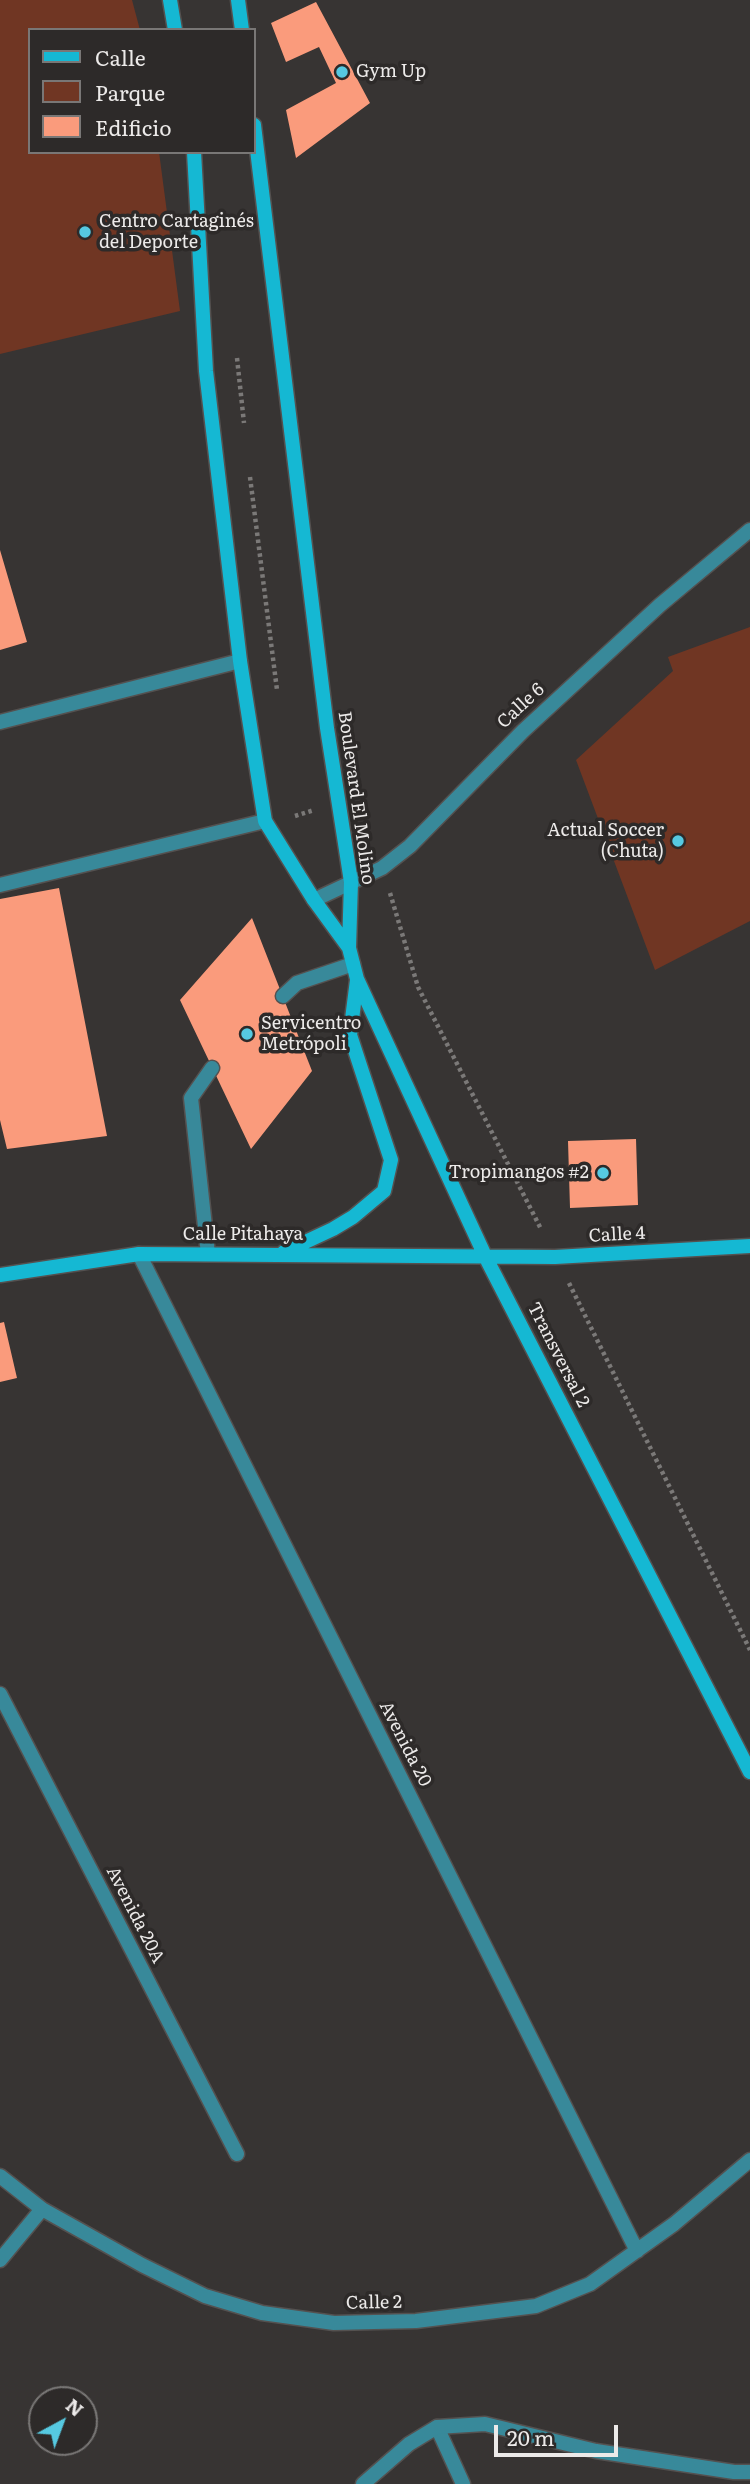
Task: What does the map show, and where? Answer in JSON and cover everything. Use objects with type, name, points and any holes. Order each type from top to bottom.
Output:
[{"type":"street","points":[[170,0],[175,28]]},
{"type":"street","points":[[238,0],[242,28]]},
{"type":"street","name":"Boulevard El Molino","points":[[256,142],[327,728],[351,883],[349,948]]},
{"type":"street","points":[[194,154],[206,371],[240,661],[265,821],[314,900],[349,948]]},
{"type":"street","name":"Calle 6","points":[[314,900],[382,868],[410,846],[523,731],[660,606],[750,530]]},
{"type":"street","points":[[0,722],[240,661]]},
{"type":"street","points":[[0,885],[265,821]]},
{"type":"street","name":"Transversal 2","points":[[349,948],[355,972],[486,1258],[750,1772]]},
{"type":"street","points":[[280,1254],[353,1217],[384,1191],[391,1160],[349,1035],[355,972],[297,983],[283,996]]},
{"type":"street","points":[[208,1254],[191,1098],[212,1068]]},
{"type":"street","name":"Calle 4","points":[[486,1258],[555,1257],[750,1246]]},
{"type":"street","name":"Calle Pitahaya","points":[[0,1275],[139,1254],[486,1258]]},
{"type":"street","name":"Avenida 20","points":[[139,1254],[637,2251]]},
{"type":"street","name":"Avenida 20A","points":[[0,1694],[237,2154]]},
{"type":"street","name":"Calle 2","points":[[0,2176],[42,2209],[142,2265],[205,2296],[262,2313],[334,2323],[416,2321],[536,2306],[590,2284],[674,2224],[750,2160]]},
{"type":"street","points":[[0,2260],[42,2209]]},
{"type":"street","points":[[363,2484],[409,2444],[437,2427],[485,2424],[596,2451],[737,2478],[750,2472]]},
{"type":"street","points":[[437,2427],[463,2484]]},
{"type":"path","points":[[236,353],[245,433]]},
{"type":"path","points":[[250,474],[277,694]]},
{"type":"path","points":[[290,803],[292,817],[339,802]]},
{"type":"path","points":[[382,868],[418,987],[750,1650]]},
{"type":"green space","name":"Centro Cartaginés del Deporte","points":[[0,0],[132,0],[139,28],[28,28],[28,154],[159,154],[180,311],[0,354]]},
{"type":"green space","name":"Actual Soccer (Chuta)","points":[[750,627],[750,921],[655,970],[576,760],[673,671],[668,657]]},
{"type":"building","name":"Gym Up","points":[[316,2],[370,103],[296,158],[286,110],[336,83],[319,47],[286,62],[271,23]]},
{"type":"building","points":[[0,550],[27,642],[0,650]]},
{"type":"building","points":[[59,888],[107,1136],[7,1149],[0,1120],[0,899]]},
{"type":"building","name":"Servicentro Metrópoli","points":[[252,918],[312,1071],[251,1149],[180,1000]]},
{"type":"building","name":"Tropimangos #2","points":[[636,1139],[638,1205],[570,1208],[568,1141]]},
{"type":"building","points":[[4,1322],[17,1378],[0,1382],[0,1323]]},
{"type":"place","name":"Gym Up","points":[[342,72]]},
{"type":"place","name":"Centro Cartaginés del Deporte","points":[[85,232]]},
{"type":"place","name":"Actual Soccer (Chuta)","points":[[678,841]]},
{"type":"place","name":"Servicentro Metrópoli","points":[[247,1034]]},
{"type":"place","name":"Tropimangos #2","points":[[603,1173]]}]
